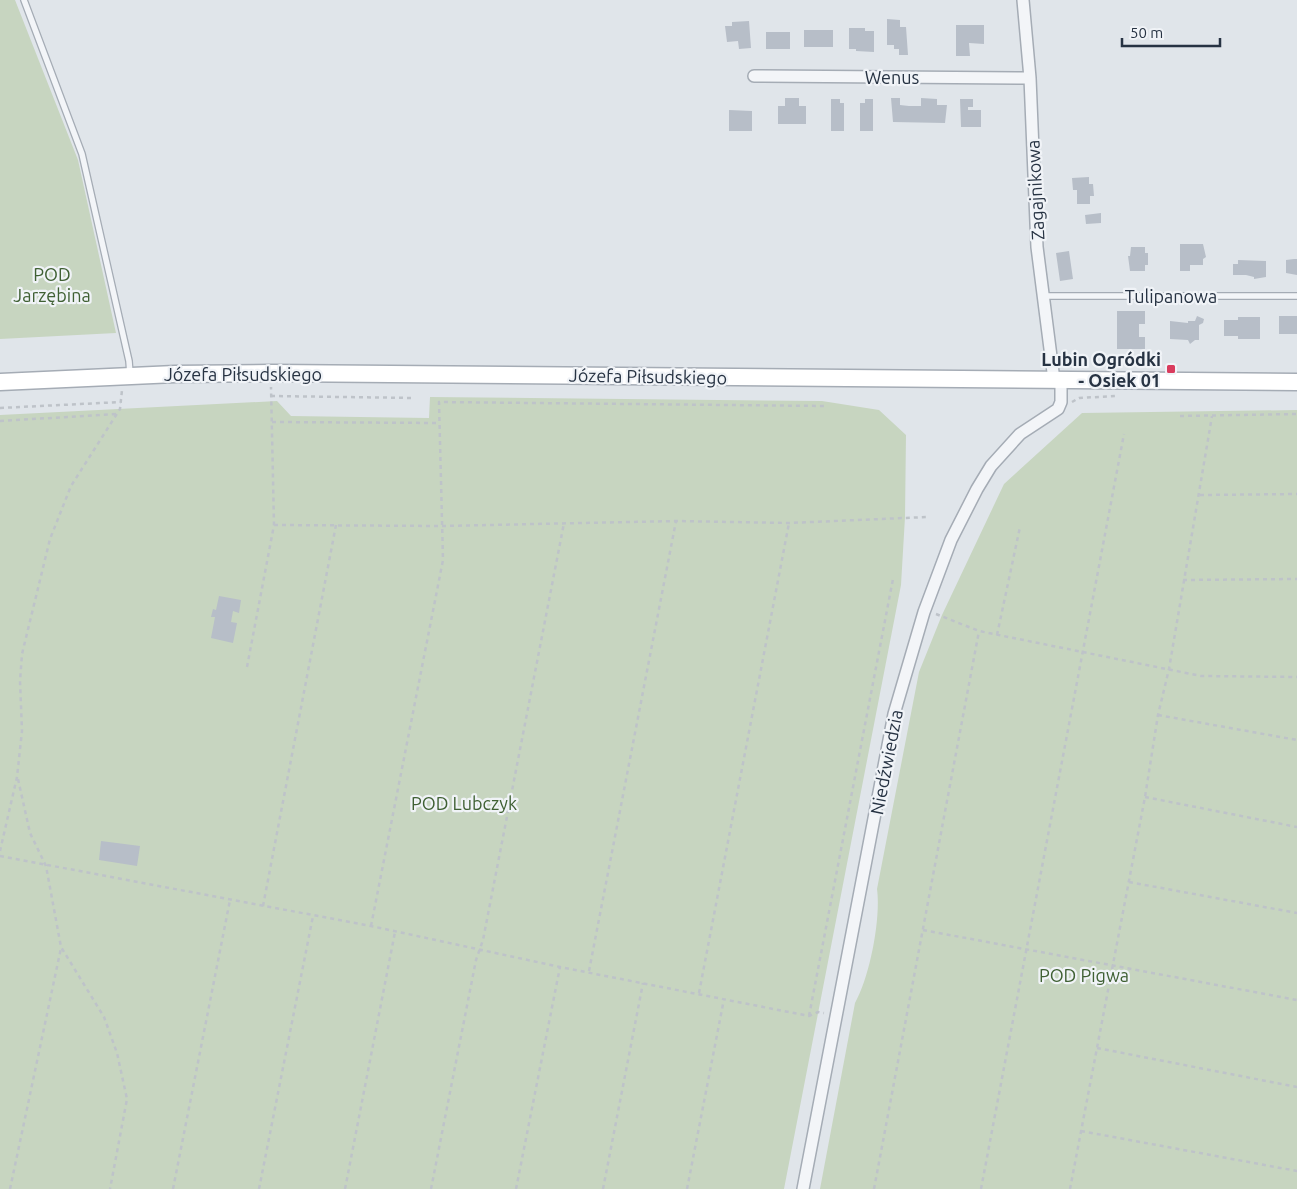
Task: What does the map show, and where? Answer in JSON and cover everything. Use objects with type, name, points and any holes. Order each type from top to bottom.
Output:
[{"type":"street","name":"Zagajnikowa","points":[[1023,0],[1030,78],[1038,247],[1058,380]]},
{"type":"street","name":"Wenus","points":[[754,76],[1030,78]]},
{"type":"street","name":"Józefa Piłsudskiego","points":[[0,382],[126,376],[272,373],[1297,382]]},
{"type":"street","name":"Niedźwiedzia","points":[[803,1189],[894,714],[917,637],[941,565],[964,512],[991,466],[1020,434],[1058,409],[1061,402],[1058,380]]},
{"type":"lane","points":[[24,0],[82,154],[129,361],[126,376]]},
{"type":"lane","name":"Tulipanowa","points":[[1044,296],[1297,296]]},
{"type":"path","points":[[247,667],[274,525],[272,373]]},
{"type":"path","points":[[0,851],[17,777],[22,731],[20,681],[22,654],[50,539],[71,486],[120,409],[126,376]]},
{"type":"path","points":[[271,396],[415,398]]},
{"type":"path","points":[[0,408],[121,402]]},
{"type":"path","points":[[372,926],[443,560],[439,402],[824,406]]},
{"type":"path","points":[[0,421],[117,414]]},
{"type":"path","points":[[1180,416],[1297,414]]},
{"type":"path","points":[[1070,1189],[1113,966],[1158,715],[1169,669],[1182,580],[1200,495],[1212,416]]},
{"type":"path","points":[[272,422],[440,423]]},
{"type":"path","points":[[981,1189],[1027,950],[1081,650],[1124,434]]},
{"type":"path","points":[[1200,495],[1297,494]]},
{"type":"path","points":[[274,525],[442,526],[676,521],[789,523],[927,518]]},
{"type":"path","points":[[588,972],[676,521]]},
{"type":"path","points":[[699,993],[789,523]]},
{"type":"path","points":[[431,1189],[564,524]]},
{"type":"path","points":[[263,906],[336,525]]},
{"type":"path","points":[[997,635],[1020,527]]},
{"type":"path","points":[[809,1016],[893,579]]},
{"type":"path","points":[[1182,580],[1297,579]]},
{"type":"path","points":[[942,615],[979,631],[1081,650],[1201,676],[1297,677]]},
{"type":"path","points":[[874,1189],[979,631]]},
{"type":"path","points":[[1158,715],[1297,740]]},
{"type":"path","points":[[17,777],[30,833],[46,866],[61,947],[104,1017],[117,1053],[127,1099],[110,1189]]},
{"type":"path","points":[[1144,797],[1297,827]]},
{"type":"path","points":[[0,856],[372,926],[560,967],[809,1016],[818,1012]]},
{"type":"path","points":[[1128,882],[1297,913]]},
{"type":"path","points":[[173,1189],[230,900]]},
{"type":"path","points":[[259,1189],[313,916]]},
{"type":"path","points":[[923,930],[1297,1000]]},
{"type":"path","points":[[345,1189],[395,932]]},
{"type":"path","points":[[10,1189],[61,947]]},
{"type":"path","points":[[516,1189],[560,967]]},
{"type":"path","points":[[603,1189],[643,983]]},
{"type":"path","points":[[687,1189],[724,999]]},
{"type":"path","points":[[1097,1048],[1297,1087]]},
{"type":"path","points":[[1081,1131],[1297,1171]]},
{"type":"green space","name":"POD Jarzębina","points":[[0,0],[15,0],[78,160],[116,333],[0,339]]},
{"type":"green space","name":"POD Lubczyk","points":[[430,397],[822,401],[879,410],[906,435],[905,517],[901,585],[784,1189],[0,1189],[0,415],[277,401],[291,416],[429,418]]},
{"type":"green space","name":"POD Pigwa","points":[[1297,410],[1297,1189],[820,1189],[855,1003],[870,963],[876,931],[877,889],[919,672],[942,615],[1004,484],[1082,413]]},
{"type":"building","points":[[887,19],[900,20],[900,27],[906,27],[908,55],[899,55],[899,49],[894,49],[894,45],[887,45]]},
{"type":"building","points":[[749,21],[751,48],[739,49],[738,41],[727,42],[725,26],[732,26],[732,22]]},
{"type":"building","points":[[956,25],[984,25],[984,44],[969,43],[970,56],[956,56]]},
{"type":"building","points":[[849,28],[865,28],[865,31],[874,31],[874,52],[849,49]]},
{"type":"building","points":[[804,30],[833,30],[833,47],[804,47]]},
{"type":"building","points":[[766,32],[790,32],[790,49],[766,49]]},
{"type":"building","points":[[785,98],[799,98],[799,106],[806,106],[806,124],[778,124],[778,106],[785,106]]},
{"type":"building","points":[[891,98],[900,98],[900,105],[909,106],[921,106],[921,98],[937,99],[937,105],[947,105],[945,123],[893,122]]},
{"type":"building","points":[[831,99],[840,99],[840,103],[844,103],[844,131],[831,131]]},
{"type":"building","points":[[865,99],[873,99],[873,131],[860,131],[860,103],[865,103]]},
{"type":"building","points":[[960,99],[973,99],[973,107],[968,107],[968,110],[981,110],[981,127],[961,127]]},
{"type":"building","points":[[729,110],[752,111],[752,131],[729,131]]},
{"type":"building","points":[[1089,177],[1089,184],[1093,184],[1094,196],[1090,196],[1090,204],[1077,204],[1077,190],[1073,190],[1072,178]]},
{"type":"building","points":[[1101,213],[1101,223],[1086,224],[1085,215]]},
{"type":"building","points":[[1180,244],[1203,244],[1206,257],[1203,259],[1203,265],[1190,265],[1190,271],[1180,271]]},
{"type":"building","points":[[1131,247],[1145,247],[1145,253],[1148,253],[1148,265],[1145,265],[1145,271],[1130,271],[1128,256],[1130,256]]},
{"type":"building","points":[[1069,251],[1073,279],[1060,281],[1056,253]]},
{"type":"building","points":[[1297,259],[1297,275],[1286,273],[1286,260]]},
{"type":"building","points":[[1238,260],[1266,261],[1266,277],[1254,279],[1254,277],[1246,275],[1233,275],[1233,264],[1238,264]]},
{"type":"building","points":[[1117,311],[1145,311],[1145,324],[1139,324],[1139,337],[1145,337],[1145,349],[1117,349]]},
{"type":"building","points":[[1197,316],[1204,319],[1203,323],[1199,325],[1199,340],[1195,340],[1190,344],[1188,340],[1170,339],[1170,321],[1188,323],[1188,321],[1195,321]]},
{"type":"building","points":[[1279,316],[1297,316],[1297,334],[1279,334]]},
{"type":"building","points":[[1238,317],[1260,317],[1260,339],[1238,339],[1238,336],[1224,336],[1224,320],[1238,320]]},
{"type":"building","points":[[219,596],[241,600],[239,613],[233,611],[231,622],[237,623],[233,643],[211,638],[215,617],[211,617],[213,609],[216,610]]},
{"type":"building","points":[[101,841],[140,846],[137,866],[99,860]]},
{"type":"place","name":"Lubin Ogródki - Osiek 01","points":[[1171,369]]}]
